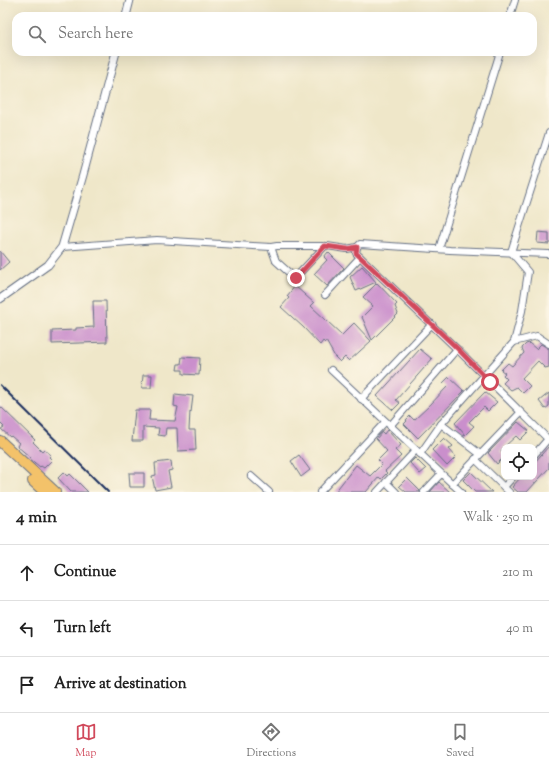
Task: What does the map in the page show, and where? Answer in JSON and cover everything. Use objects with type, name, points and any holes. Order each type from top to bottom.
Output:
[{"type":"highway","points":[[0,441],[49,491]]},
{"type":"highway","points":[[0,449],[49,491]]},
{"type":"street","points":[[127,12],[130,0]]},
{"type":"street","points":[[511,12],[515,0]]},
{"type":"street","points":[[0,299],[48,265],[62,247],[84,175],[115,56]]},
{"type":"street","points":[[439,249],[499,56]]},
{"type":"street","points":[[511,252],[549,133]]},
{"type":"street","points":[[62,247],[157,240],[271,247],[325,246],[347,249],[357,247],[360,244],[549,254]]},
{"type":"street","points":[[271,247],[276,260],[296,278],[325,246]]},
{"type":"street","points":[[357,247],[356,253],[458,349],[520,413],[549,440],[537,452]]},
{"type":"street","points":[[377,492],[418,452],[514,342],[522,311],[528,272],[511,252]]},
{"type":"street","points":[[324,295],[360,257]]},
{"type":"street","points":[[361,399],[432,324]]},
{"type":"street","points":[[514,342],[537,336],[549,344]]},
{"type":"street","points":[[320,492],[388,424],[458,349]]},
{"type":"street","points":[[331,370],[460,492]]},
{"type":"street","points":[[452,484],[520,413]]},
{"type":"street","points":[[442,424],[480,454]]},
{"type":"street","points":[[475,459],[509,492]]},
{"type":"street","points":[[424,492],[441,474]]},
{"type":"street","points":[[251,476],[269,492]]},
{"type":"street","points":[[504,487],[510,480]]},
{"type":"street","points":[[386,482],[396,492]]},
{"type":"street","points":[[258,492],[264,487]]},
{"type":"building","points":[[538,232],[549,233],[549,244],[537,243]]},
{"type":"building","points":[[0,251],[9,262],[0,270]]},
{"type":"building","points":[[328,252],[344,268],[327,286],[314,274],[327,260],[324,257]]},
{"type":"building","points":[[362,266],[376,282],[356,291],[350,277]]},
{"type":"building","points":[[377,283],[397,304],[395,306],[398,314],[372,340],[362,317],[373,306],[363,297]]},
{"type":"building","points":[[295,286],[314,303],[311,306],[342,335],[354,323],[371,341],[349,361],[345,357],[340,362],[335,357],[326,341],[325,343],[323,341],[320,345],[281,307],[289,298],[287,296]]},
{"type":"building","points":[[93,301],[106,301],[107,342],[52,344],[52,331],[76,330],[76,328],[94,327]]},
{"type":"building","points":[[529,343],[536,349],[541,344],[549,349],[549,367],[545,368],[538,361],[522,378],[530,386],[523,393],[517,387],[511,390],[503,383],[507,379],[503,375],[505,373],[501,370],[508,363],[512,366],[524,353],[522,348]]},
{"type":"building","points":[[420,349],[432,359],[396,400],[400,403],[393,410],[377,396]]},
{"type":"building","points":[[182,357],[200,358],[199,375],[183,374],[183,370],[177,370],[178,364],[181,364]]},
{"type":"building","points":[[143,375],[152,375],[151,388],[142,388]]},
{"type":"building","points":[[449,377],[464,391],[418,438],[404,424],[407,421],[406,420],[410,416],[414,420],[429,406],[447,387],[443,383]]},
{"type":"building","points":[[485,392],[497,402],[488,411],[484,407],[469,422],[474,426],[465,435],[455,423]]},
{"type":"building","points":[[549,393],[549,406],[545,409],[539,401]]},
{"type":"building","points":[[175,394],[193,396],[191,412],[190,411],[189,430],[195,430],[196,450],[178,451],[177,428],[166,428],[165,436],[158,435],[159,428],[143,427],[143,441],[132,441],[135,410],[150,410],[149,420],[175,421],[178,407],[174,406]]},
{"type":"building","points":[[0,406],[35,440],[33,442],[42,451],[44,449],[51,455],[49,457],[52,460],[44,468],[41,466],[40,467],[29,458],[30,457],[17,446],[19,443],[1,429],[4,427],[0,423]]},
{"type":"building","points":[[518,422],[529,431],[520,440],[516,436],[507,444],[501,444],[501,460],[497,464],[488,453]]},
{"type":"building","points":[[387,430],[401,445],[395,450],[401,456],[385,471],[387,473],[381,479],[379,477],[366,492],[335,492],[356,465],[370,476],[382,464],[378,460],[387,451],[376,439],[382,432],[384,434]]},
{"type":"building","points":[[444,438],[453,446],[449,449],[456,457],[447,466],[432,450]]},
{"type":"building","points":[[549,446],[549,468],[527,492],[518,492],[512,487],[518,480],[537,480],[537,460]]},
{"type":"building","points":[[299,455],[310,470],[301,477],[291,461]]},
{"type":"building","points":[[415,458],[426,469],[420,474],[410,463]]},
{"type":"building","points":[[171,461],[172,470],[168,471],[171,487],[155,490],[152,476],[156,475],[155,463]]},
{"type":"building","points":[[64,472],[68,476],[70,474],[88,492],[71,492],[58,478]]},
{"type":"building","points":[[471,472],[492,492],[475,492],[463,480]]},
{"type":"building","points":[[129,473],[144,473],[144,487],[130,487]]},
{"type":"building","points":[[407,478],[420,492],[406,492],[399,486]]},
{"type":"building","points":[[439,482],[450,492],[430,492]]},
{"type":"railway","points":[[0,385],[108,492]]},
{"type":"route","points":[[296,278],[325,246],[347,249],[357,247],[356,253],[458,349],[490,382]]}]
